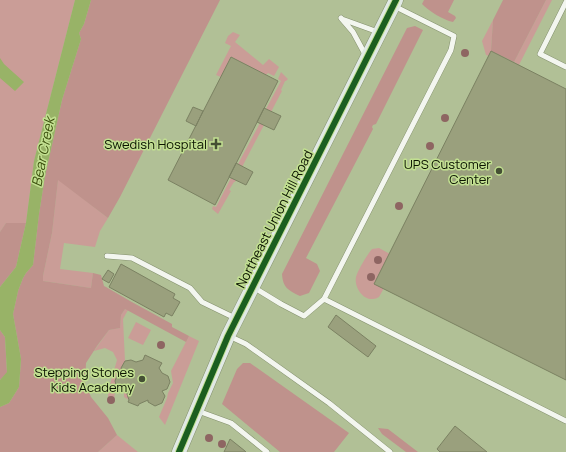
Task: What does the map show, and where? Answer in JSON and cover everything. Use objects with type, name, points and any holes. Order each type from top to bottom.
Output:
[{"type":"main road","name":"Northeast Union Hill Road","points":[[179,452],[236,319],[395,3]]},
{"type":"lane","points":[[566,2],[540,54],[566,67]]},
{"type":"lane","points":[[252,286],[304,316],[324,298],[450,50],[454,36],[395,3]]},
{"type":"lane","points":[[368,58],[353,32],[341,18],[380,32]]},
{"type":"lane","points":[[107,256],[132,258],[190,288],[202,302],[236,319]]},
{"type":"lane","points":[[324,298],[566,421]]},
{"type":"lane","points":[[228,336],[246,344],[329,404],[390,452]]},
{"type":"lane","points":[[196,411],[231,423],[267,452]]},
{"type":"shaded area","points":[[0,0],[75,0],[34,161],[26,223],[6,223],[0,232]]},
{"type":"shaded area","points":[[91,0],[220,0],[108,218],[58,180],[52,233],[43,281],[91,288],[93,273],[101,275],[104,286],[172,324],[172,327],[189,336],[186,342],[125,309],[121,315],[120,328],[109,330],[86,363],[85,383],[91,397],[108,418],[117,435],[98,452],[0,452],[0,407],[9,403],[19,387],[21,359],[13,314],[18,291],[23,278],[33,265],[45,176],[62,100],[81,39],[79,33],[84,24]]},
{"type":"shaded area","points":[[424,0],[454,0],[448,12],[456,18],[453,22],[436,15],[422,4]]},
{"type":"shaded area","points":[[503,0],[546,0],[514,62],[491,51],[493,20]]},
{"type":"shaded area","points":[[546,0],[552,0],[519,65],[514,62]]},
{"type":"shaded area","points":[[493,20],[491,51],[489,56],[486,55],[482,41]]},
{"type":"shaded area","points":[[415,26],[423,30],[306,258],[317,264],[320,271],[309,293],[300,296],[285,286],[282,274],[407,28]]},
{"type":"shaded area","points":[[233,32],[240,35],[235,42],[263,65],[269,59],[279,67],[274,76],[268,73],[266,75],[231,57],[221,77],[216,75],[231,46],[225,43],[228,36]]},
{"type":"shaded area","points":[[281,72],[288,79],[285,81],[281,90],[282,91],[271,112],[266,109],[281,81],[278,79]]},
{"type":"shaded area","points":[[260,123],[264,125],[242,167],[238,164]]},
{"type":"shaded area","points":[[231,178],[236,180],[229,190],[231,191],[218,214],[212,209],[213,206],[216,207]]},
{"type":"shaded area","points":[[58,179],[108,218],[100,231],[95,247],[64,243],[60,269],[93,273],[91,288],[43,281],[52,233]]},
{"type":"shaded area","points":[[6,223],[26,223],[16,267],[0,287],[0,232]]},
{"type":"shaded area","points":[[379,248],[390,254],[384,288],[379,297],[369,299],[360,292],[356,284],[356,277],[372,249]]},
{"type":"shaded area","points":[[125,309],[128,310],[123,319],[125,361],[121,368],[123,374],[117,376],[115,381],[117,388],[126,391],[129,400],[124,397],[124,392],[115,389],[114,403],[108,402],[108,395],[117,360],[113,352],[105,348],[94,351],[109,330],[120,328],[121,315]]},
{"type":"shaded area","points":[[136,322],[151,330],[143,345],[128,338]]},
{"type":"shaded area","points":[[0,330],[5,337],[7,373],[0,380]]},
{"type":"shaded area","points":[[189,336],[199,341],[165,425],[159,417],[173,383],[171,371]]},
{"type":"shaded area","points":[[243,363],[250,363],[349,433],[334,452],[280,452],[222,404],[237,369]]},
{"type":"shaded area","points":[[378,428],[388,429],[418,452],[406,452],[382,434]]},
{"type":"shaded area","points":[[117,435],[138,452],[98,452]]},
{"type":"water","name":"Bear Creek","points":[[75,0],[91,0],[84,24],[79,33],[81,39],[62,100],[45,176],[33,265],[23,278],[18,291],[13,314],[21,359],[19,387],[9,403],[0,407],[0,380],[7,372],[5,337],[0,330],[0,287],[16,267],[26,223],[34,161]]},
{"type":"water","points":[[0,58],[4,64],[24,82],[15,91],[0,78]]},
{"type":"building","name":"UPS Customer Center","points":[[491,51],[566,89],[566,380],[374,284]]},
{"type":"building","name":"Swedish Hospital","points":[[231,57],[278,81],[215,205],[168,180]]},
{"type":"building","points":[[193,107],[203,111],[196,126],[186,121]]},
{"type":"building","points":[[264,108],[281,116],[274,130],[257,122]]},
{"type":"building","points":[[236,163],[253,172],[246,185],[229,177]]},
{"type":"building","points":[[121,264],[175,294],[173,298],[180,302],[172,316],[166,313],[164,317],[109,287]]},
{"type":"building","points":[[108,270],[114,274],[109,283],[102,279]]},
{"type":"building","points":[[336,315],[376,346],[368,357],[328,327]]},
{"type":"building","name":"Stepping Stones Kids Academy","points":[[145,355],[162,363],[159,368],[162,373],[168,376],[170,382],[167,389],[162,391],[165,396],[162,403],[155,406],[148,402],[148,400],[139,404],[138,406],[128,402],[129,400],[126,391],[117,388],[115,381],[117,376],[123,374],[121,368],[125,361],[131,360],[136,362],[143,360]]},
{"type":"building","points":[[455,426],[487,452],[440,452],[437,449]]},
{"type":"building","points":[[230,439],[245,451],[246,452],[224,452]]},
{"type":"cycle path","points":[[179,452],[228,336],[396,0]]},
{"type":"place","name":"Swedish Hospital","points":[[216,144]]},
{"type":"place","name":"UPS Customer Center","points":[[499,171]]},
{"type":"place","name":"Stepping Stones Kids Academy","points":[[142,379]]}]
